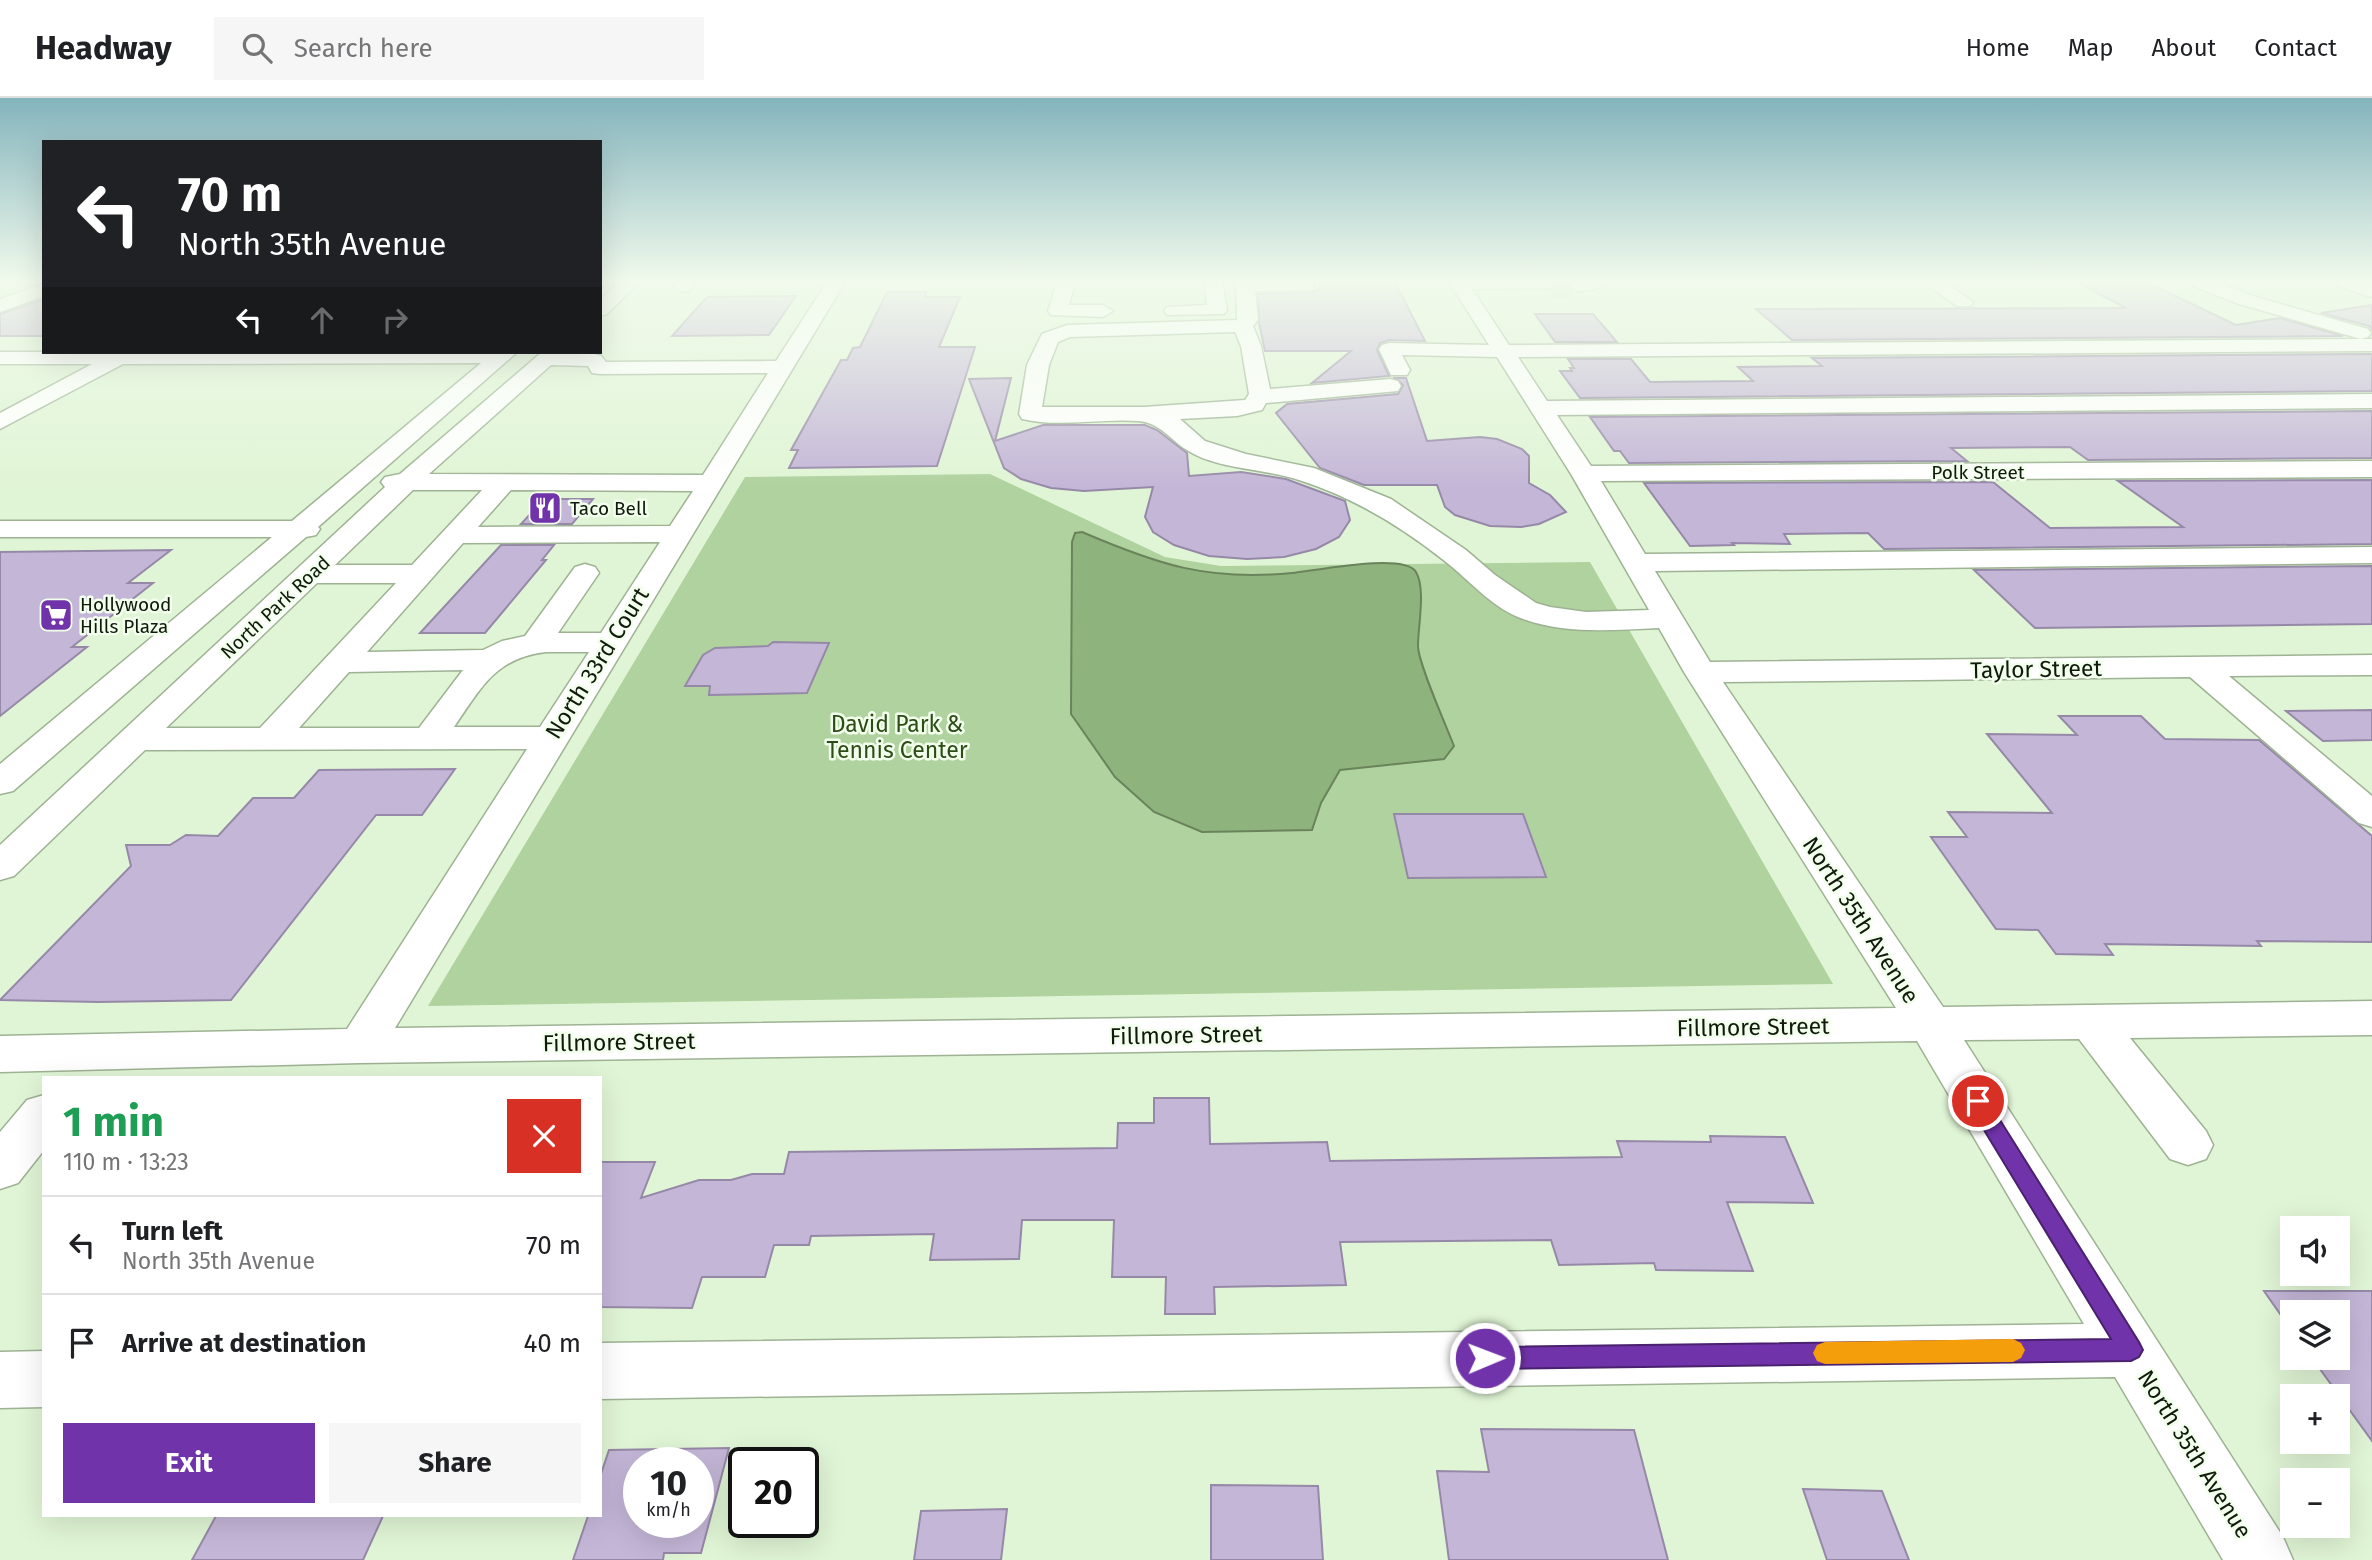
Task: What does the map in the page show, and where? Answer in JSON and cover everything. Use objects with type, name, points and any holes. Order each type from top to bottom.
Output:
[{"type":"street","name":"North 33rd Court","points":[[360,1046],[793,350]]},
{"type":"street","points":[[1044,350],[1038,365],[1030,414],[1145,414],[1237,409],[1254,405],[1259,388],[1252,350]]},
{"type":"street","points":[[1259,388],[1357,387],[1395,378],[1389,350]]},
{"type":"street","points":[[1460,350],[1616,350]]},
{"type":"street","name":"North 35th Avenue","points":[[1504,351],[1584,474],[1700,672],[1930,1024],[2260,1560]]},
{"type":"street","points":[[0,358],[46,355],[120,358],[192,355],[504,354]]},
{"type":"street","name":"North Park Road","points":[[0,783],[504,354]]},
{"type":"street","points":[[550,356],[594,360],[600,368],[783,367]]},
{"type":"street","name":"North Park Road","points":[[0,867],[406,482],[550,356]]},
{"type":"street","points":[[0,422],[120,358]]},
{"type":"street","points":[[1541,408],[2372,401]]},
{"type":"street","points":[[1145,414],[1172,424],[1196,446],[1241,461],[1305,473],[1382,505],[1456,555],[1485,581],[1525,609],[1545,616],[1586,621],[1668,618]]},
{"type":"street","name":"Polk Street","points":[[1584,474],[2372,468]]},
{"type":"street","points":[[354,482],[406,482],[616,494],[641,499],[631,517]]},
{"type":"street","points":[[270,739],[497,489],[711,483]]},
{"type":"street","points":[[453,536],[631,517],[679,534]]},
{"type":"street","points":[[0,529],[357,529]]},
{"type":"street","points":[[1636,563],[2372,555]]},
{"type":"street","points":[[535,644],[585,573]]},
{"type":"street","points":[[309,574],[419,574]]},
{"type":"street","points":[[429,738],[490,660],[508,649],[535,644],[609,643]]},
{"type":"street","points":[[339,662],[490,660]]},
{"type":"street","name":"Taylor Street","points":[[1700,672],[2372,665]]},
{"type":"street","points":[[2198,667],[2372,815]]},
{"type":"street","points":[[136,739],[551,738]]},
{"type":"street","name":"Fillmore Street","points":[[0,1054],[84,1065],[360,1046],[2372,1018]]},
{"type":"street","points":[[2091,1022],[2188,1145]]},
{"type":"street","points":[[0,1168],[42,1116]]},
{"type":"street","points":[[602,1371],[2131,1350]]},
{"type":"street","points":[[0,1380],[42,1379]]},
{"type":"green space","name":"David Park & Tennis Center","points":[[990,474],[1165,557],[1221,566],[1590,562],[1833,984],[428,1006],[745,477]]},
{"type":"shaded area","points":[[1082,532],[1160,562],[1234,575],[1292,573],[1378,563],[1408,566],[1416,572],[1421,588],[1419,654],[1454,746],[1444,759],[1340,770],[1321,803],[1312,830],[1202,832],[1154,812],[1115,777],[1071,714],[1072,542],[1075,533]]},
{"type":"building","points":[[852,350],[974,350],[937,466],[789,468],[798,450],[791,450],[841,360],[847,360]]},
{"type":"building","points":[[1377,350],[1389,376],[1312,383],[1351,351],[1265,351]]},
{"type":"building","points":[[2372,354],[2372,391],[1580,398],[1560,371],[1572,371],[1570,368],[1574,368],[1568,359],[1631,359],[1650,382],[1753,381],[1738,367],[1822,366],[1812,358]]},
{"type":"building","points":[[1011,378],[995,441],[1043,425],[1145,425],[1157,430],[1187,453],[1189,476],[1241,472],[1286,479],[1345,501],[1350,520],[1339,537],[1316,549],[1284,557],[1247,559],[1209,556],[1174,545],[1153,532],[1145,517],[1153,487],[1084,491],[1051,488],[1021,479],[1004,468],[969,379]]},
{"type":"building","points":[[1395,378],[1406,378],[1427,441],[1480,437],[1497,439],[1522,449],[1529,456],[1529,483],[1550,495],[1566,512],[1539,524],[1521,527],[1490,526],[1455,515],[1445,507],[1437,485],[1364,485],[1320,468],[1276,413],[1287,404],[1398,394],[1403,385]]},
{"type":"building","points":[[2372,411],[2372,458],[2088,460],[2070,447],[1951,448],[1967,461],[1629,463],[1620,451],[1614,451],[1590,417]]},
{"type":"building","points":[[2372,480],[2372,544],[1884,549],[1868,533],[1784,534],[1790,544],[1732,543],[1734,545],[1690,546],[1644,483],[1993,482],[2050,528],[2183,527],[2118,481]]},
{"type":"building","name":"Taco Bell","points":[[544,499],[593,499],[572,524],[521,524]]},
{"type":"building","points":[[501,545],[554,545],[542,560],[546,560],[485,633],[420,633]]},
{"type":"building","name":"Hollywood Hills Plaza","points":[[171,550],[128,583],[153,583],[72,647],[87,647],[0,716],[0,552]]},
{"type":"building","points":[[2372,566],[2372,624],[2035,628],[1974,570]]},
{"type":"building","points":[[773,642],[829,643],[807,693],[709,695],[710,686],[685,686],[703,655],[715,648],[768,646]]},
{"type":"building","points":[[2372,710],[2372,740],[2323,741],[2286,711]]},
{"type":"building","points":[[2059,716],[2141,716],[2165,739],[2259,740],[2372,836],[2372,942],[2257,941],[2261,946],[2105,944],[2113,955],[2056,954],[2038,930],[1996,929],[1931,837],[1967,837],[1948,812],[2052,813],[1987,734],[2077,735]]},
{"type":"building","points":[[455,769],[422,815],[376,815],[231,1000],[0,1000],[131,866],[126,845],[170,845],[186,835],[218,836],[253,798],[294,798],[319,770]]},
{"type":"building","points":[[1394,814],[1523,814],[1546,877],[1408,878]]},
{"type":"building","points":[[1154,1098],[1209,1098],[1210,1144],[1327,1142],[1330,1161],[1622,1157],[1617,1141],[1711,1142],[1710,1136],[1785,1137],[1813,1203],[1727,1202],[1753,1271],[1656,1270],[1654,1263],[1559,1265],[1551,1240],[1340,1242],[1346,1285],[1214,1287],[1215,1314],[1165,1314],[1166,1277],[1112,1277],[1114,1220],[1022,1220],[1019,1259],[930,1260],[934,1234],[811,1236],[809,1245],[774,1245],[765,1277],[702,1277],[692,1308],[602,1307],[602,1162],[655,1162],[641,1198],[699,1180],[731,1180],[752,1174],[784,1174],[789,1152],[1117,1148],[1118,1123],[1154,1123]]},
{"type":"building","points":[[2264,1291],[2372,1291],[2372,1441],[2350,1411],[2350,1384],[2331,1384],[2321,1370],[2350,1370],[2350,1300],[2280,1300],[2280,1314]]},
{"type":"building","points":[[1481,1429],[1634,1430],[1668,1560],[1449,1560],[1437,1471],[1489,1472]]},
{"type":"building","points":[[714,1448],[728,1448],[714,1504]]},
{"type":"building","points":[[609,1450],[623,1450],[623,1538],[705,1538],[701,1553],[664,1553],[663,1560],[573,1560],[588,1517],[602,1517],[602,1471]]},
{"type":"building","points":[[1211,1485],[1318,1486],[1323,1560],[1211,1560]]},
{"type":"building","points":[[1803,1489],[1882,1491],[1909,1560],[1827,1560]]},
{"type":"building","points":[[1007,1509],[1001,1560],[914,1560],[921,1511]]},
{"type":"building","points":[[215,1517],[383,1517],[363,1560],[192,1560]]},
{"type":"slow traffic","points":[[1825,1353],[2013,1350]]},
{"type":"place","name":"Taco Bell","points":[[545,508]]},
{"type":"place","name":"Hollywood Hills Plaza","points":[[56,615]]},
{"type":"route","points":[[1485,1358],[2131,1350],[1978,1101]]}]
